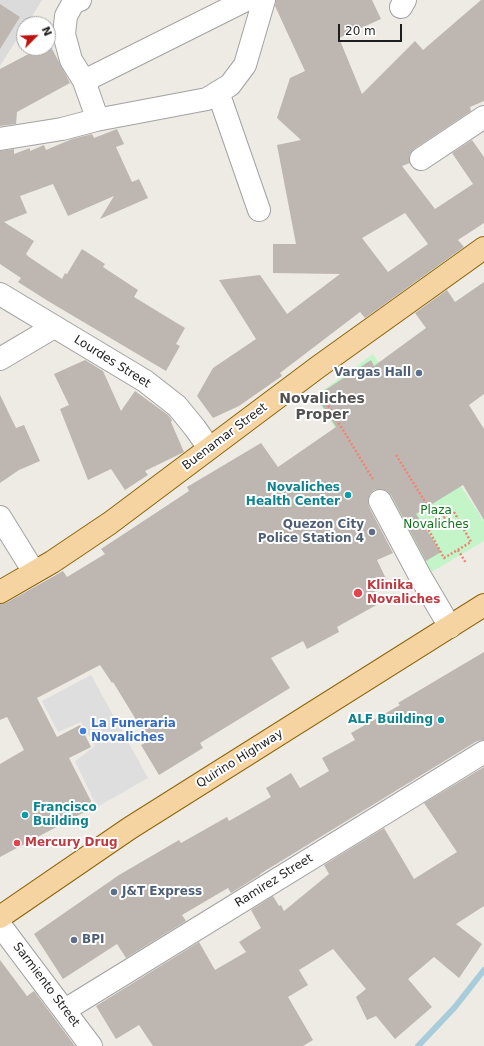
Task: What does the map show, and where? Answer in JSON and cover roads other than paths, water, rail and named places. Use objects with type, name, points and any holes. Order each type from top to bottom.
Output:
[{"type":"main road","name":"Buenamar Street","points":[[0,592],[110,523],[318,367],[484,248]]},
{"type":"main road","name":"Quirino Highway","points":[[0,916],[130,828],[484,605]]},
{"type":"street","points":[[80,0],[73,3],[66,16],[64,34],[70,60],[84,82],[95,112],[96,120]]},
{"type":"street","points":[[84,82],[246,0]]},
{"type":"street","points":[[0,139],[62,129],[96,120],[206,99],[230,85],[245,65],[264,0]]},
{"type":"street","points":[[218,92],[259,210]]},
{"type":"street","points":[[421,160],[484,117]]},
{"type":"street","name":"Lourdes Street","points":[[0,294],[54,327],[100,352],[145,381],[177,406],[209,448]]},
{"type":"street","points":[[0,360],[54,327]]},
{"type":"street","points":[[380,501],[420,576],[450,627]]},
{"type":"street","points":[[0,517],[34,572]]},
{"type":"street","name":"Ramirez Street","points":[[65,1010],[484,752]]},
{"type":"street","name":"Sarmiento Street","points":[[0,925],[91,1046]]},
{"type":"waterway","points":[[418,1046],[455,1007],[484,970]]},
{"type":"place","name":"Vargas Hall","points":[[419,373]]},
{"type":"place","name":"Novaliches Health Center","points":[[348,495]]},
{"type":"place","name":"Quezon City Police Station 4","points":[[372,532]]},
{"type":"place","name":"Klinika Novaliches","points":[[358,593]]},
{"type":"place","name":"ALF Building","points":[[441,720]]},
{"type":"place","name":"La Funeraria Novaliches","points":[[83,731]]},
{"type":"place","name":"Francisco Building","points":[[25,815]]},
{"type":"place","name":"Mercury Drug","points":[[17,843]]},
{"type":"place","name":"J&T Express","points":[[114,892]]},
{"type":"place","name":"BPI","points":[[74,940]]},
{"type":"district","name":"Novaliches Proper","points":[[322,408]]},
{"type":"park label","name":"Plaza Novaliches","points":[[436,518]]}]
